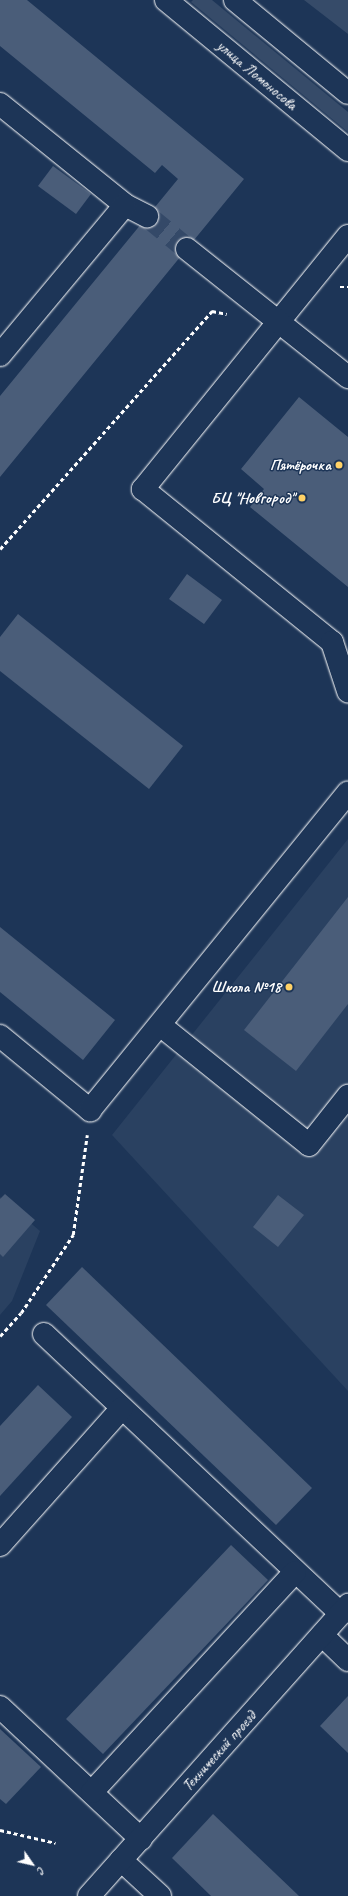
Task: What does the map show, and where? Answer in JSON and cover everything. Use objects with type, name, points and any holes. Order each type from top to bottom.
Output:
[{"type":"main road","name":"улица Ломоносова","points":[[166,0],[348,150]]},
{"type":"main road","points":[[235,0],[348,93]]},
{"type":"main road","points":[[3,113],[125,205],[147,216]]},
{"type":"main road","points":[[0,355],[125,205]]},
{"type":"main road","points":[[348,236],[143,489],[332,642],[348,691]]},
{"type":"main road","points":[[187,249],[348,377]]},
{"type":"main road","points":[[0,1036],[90,1110],[348,792]]},
{"type":"main road","points":[[160,1025],[309,1145],[348,1096]]},
{"type":"main road","points":[[44,1334],[295,1572],[344,1609]]},
{"type":"main road","points":[[0,1545],[122,1408]]},
{"type":"main road","points":[[92,1792],[295,1572]]},
{"type":"main road","name":"Технический проезд","points":[[89,1896],[344,1609]]},
{"type":"main road","points":[[322,1635],[348,1660]]},
{"type":"main road","points":[[0,1707],[141,1839]]},
{"type":"main road","points":[[121,1860],[160,1896]]},
{"type":"path","points":[[336,290],[342,286],[348,287]]},
{"type":"path","points":[[0,549],[212,311],[234,315]]},
{"type":"path","points":[[0,1336],[21,1313],[73,1235],[90,1110]]},
{"type":"path","points":[[0,1830],[56,1843]]},
{"type":"shaded area","points":[[193,0],[212,0],[348,112],[348,132],[191,2]]},
{"type":"shaded area","points":[[304,0],[348,0],[348,34]]},
{"type":"shaded area","name":"Школа №18","points":[[348,839],[348,1391],[112,1135]]},
{"type":"shaded area","points":[[0,1197],[40,1231],[12,1301],[0,1315]]},
{"type":"building","points":[[0,0],[27,0],[244,179],[0,477],[0,396],[178,179],[162,165],[155,173],[0,46]]},
{"type":"building","points":[[53,166],[91,194],[76,214],[38,186]]},
{"type":"building","name":"БЦ \"Новгород\"","points":[[299,397],[348,437],[348,587],[250,507],[264,489],[241,469]]},
{"type":"building","points":[[187,574],[222,600],[204,624],[169,599]]},
{"type":"building","points":[[18,614],[183,746],[149,789],[0,671],[0,637]]},
{"type":"building","points":[[348,897],[348,1004],[296,1071],[244,1030]]},
{"type":"building","points":[[0,927],[115,1020],[83,1060],[0,992]]},
{"type":"building","points":[[5,1194],[35,1220],[3,1257],[0,1254],[0,1199]]},
{"type":"building","points":[[278,1195],[304,1215],[278,1247],[253,1227]]},
{"type":"building","points":[[82,1267],[312,1488],[276,1525],[46,1305]]},
{"type":"building","points":[[38,1385],[72,1417],[0,1496],[0,1426]]},
{"type":"building","points":[[231,1545],[268,1580],[103,1754],[66,1719]]},
{"type":"building","points":[[348,1696],[348,1753],[320,1726]]},
{"type":"building","points":[[0,1729],[41,1767],[6,1804],[0,1799]]},
{"type":"building","points":[[213,1814],[299,1896],[211,1896],[172,1858]]},
{"type":"tunnel","points":[[147,216],[187,249]]},
{"type":"place","name":"Пятёрочка","points":[[339,465]]},
{"type":"place","name":"БЦ \"Новгород\"","points":[[302,498]]},
{"type":"place","name":"Школа №18","points":[[289,987]]}]
